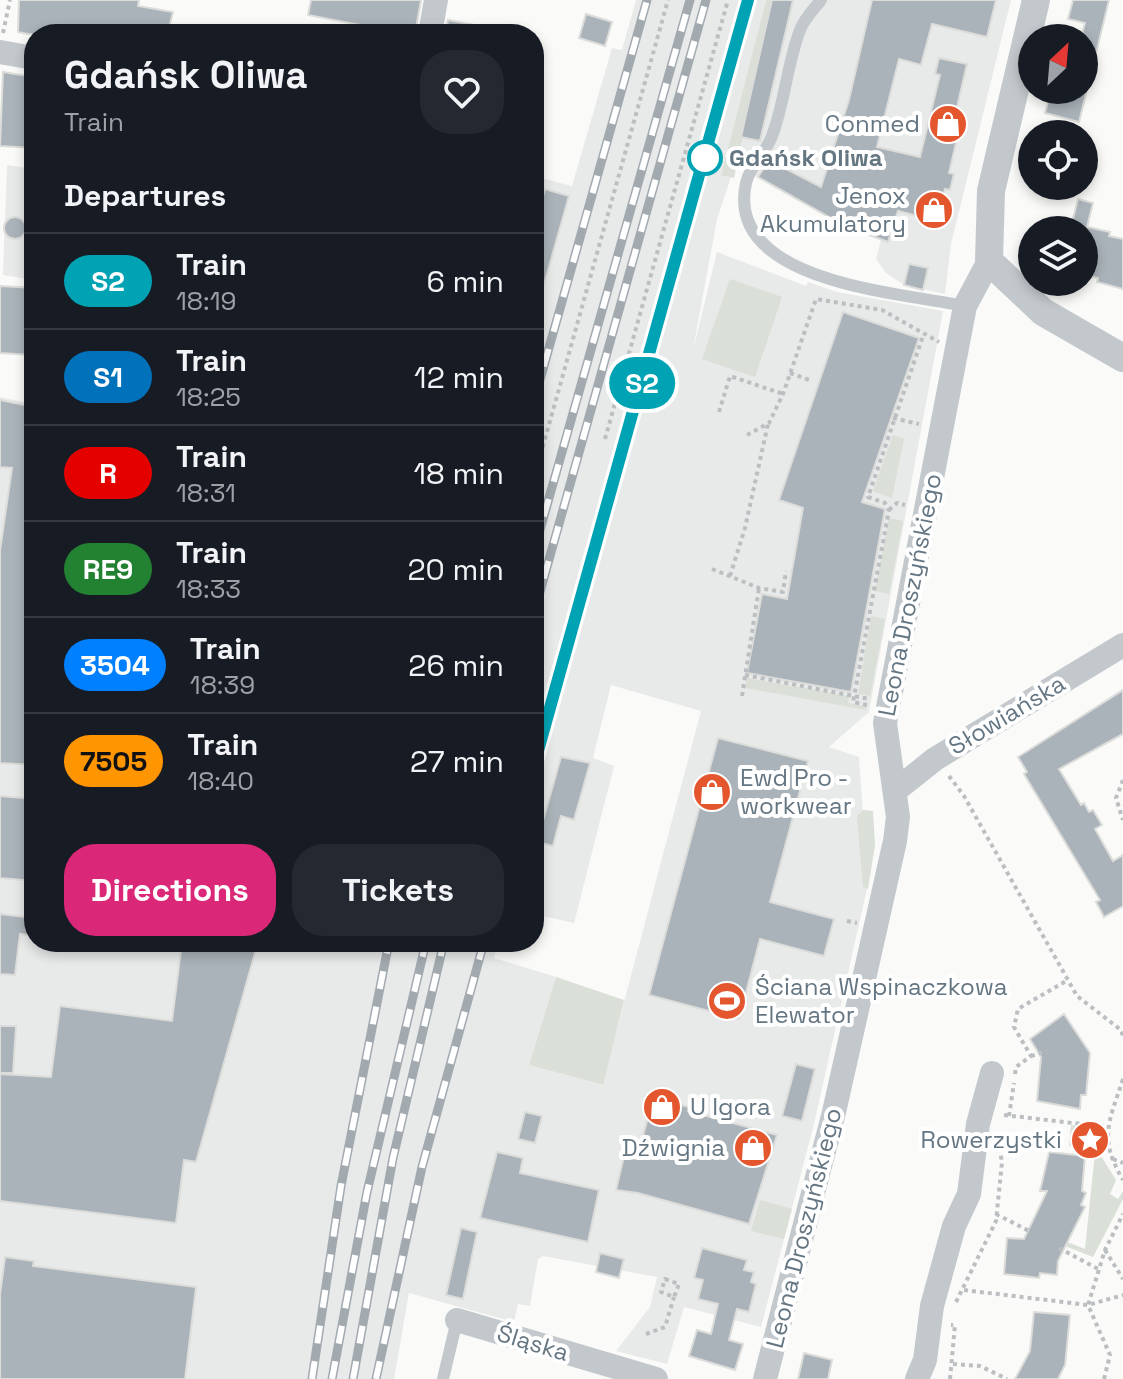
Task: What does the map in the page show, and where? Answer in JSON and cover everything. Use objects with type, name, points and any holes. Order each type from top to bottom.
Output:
[{"type":"street","points":[[432,24],[436,0]]},
{"type":"street","name":"Leona Droszyńskiego","points":[[765,1379],[834,1112],[895,841],[898,817],[896,790],[885,723],[965,306],[989,261],[991,191],[1036,0]]},
{"type":"street","points":[[0,52],[24,56]]},
{"type":"street","points":[[989,261],[1043,312],[1123,358]]},
{"type":"street","name":"Słowiańska","points":[[896,790],[935,759],[1123,645]]},
{"type":"street","points":[[917,1379],[925,1360],[932,1306],[950,1240],[995,1120],[992,1073]]},
{"type":"street","name":"Śląska","points":[[457,1320],[656,1379]]},
{"type":"lane","points":[[821,0],[801,28],[772,138],[746,185],[746,207],[753,228],[767,251],[791,266],[834,281],[965,306]]},
{"type":"lane","points":[[443,1379],[457,1320]]},
{"type":"path","points":[[544,442],[668,0]]},
{"type":"path","points":[[605,439],[728,0]]},
{"type":"path","points":[[730,576],[745,528],[769,423],[783,394],[816,299],[882,310],[933,340]]},
{"type":"path","points":[[889,510],[885,503],[868,497],[923,336]]},
{"type":"path","points":[[790,373],[812,381]]},
{"type":"path","points":[[719,412],[730,376],[783,394]]},
{"type":"path","points":[[893,418],[926,426]]},
{"type":"path","points":[[747,435],[769,423]]},
{"type":"path","points":[[874,707],[853,702],[889,510],[897,503]]},
{"type":"path","points":[[712,569],[759,588],[783,592],[786,571]]},
{"type":"path","points":[[742,696],[759,588]]},
{"type":"path","points":[[745,675],[870,699]]},
{"type":"path","points":[[947,774],[964,796],[1077,996],[1121,1030],[1123,1036]]},
{"type":"path","points":[[1123,780],[1116,798],[1123,820]]},
{"type":"path","points":[[1031,1056],[1014,1027],[1018,1009],[1068,980]]},
{"type":"path","points":[[1047,1051],[1031,1056],[1016,1067],[995,1120],[1107,1127]]},
{"type":"path","points":[[1123,1079],[1107,1127],[1110,1159],[1123,1180]]},
{"type":"path","points":[[1110,1159],[1123,1163]]},
{"type":"path","points":[[996,1214],[1031,1232]]},
{"type":"path","points":[[1104,1379],[1110,1355],[1088,1305],[1105,1250],[1123,1214]]},
{"type":"path","points":[[1059,1248],[1098,1269]]},
{"type":"path","points":[[1105,1250],[1123,1279]]},
{"type":"path","points":[[646,1334],[665,1327],[679,1284],[665,1279],[661,1292],[674,1297]]},
{"type":"path","points":[[964,1290],[1088,1305],[1123,1295]]},
{"type":"path","points":[[953,1364],[980,1366],[1007,1379]]},
{"type":"shaded area","points":[[636,0],[766,0],[721,174],[731,177],[717,219],[693,350],[717,252],[806,286],[808,282],[837,292],[943,311],[869,712],[829,747],[859,757],[868,884],[814,1124],[761,1327],[684,1307],[667,1364],[616,1351],[650,1307],[657,1277],[543,1256],[538,1259],[530,1306],[518,1304],[514,1322],[409,1293],[394,1379],[0,1379],[0,397],[24,402],[24,952],[496,952],[494,958],[556,977],[529,1065],[602,1085],[701,711],[611,685],[593,758],[614,766],[574,923],[544,916],[544,179],[572,186],[612,48],[622,50]]},
{"type":"shaded area","points":[[766,0],[772,0],[734,178],[721,175]]},
{"type":"shaded area","points":[[772,0],[1011,0],[951,244],[945,294],[904,285],[886,273],[876,259],[881,240],[845,226],[736,165]]},
{"type":"shaded area","points":[[7,165],[24,168],[24,278],[3,275]]},
{"type":"shaded area","points":[[730,279],[782,297],[755,377],[702,359]]},
{"type":"shaded area","points":[[893,435],[904,439],[892,498],[873,491]]},
{"type":"shaded area","points":[[889,518],[903,521],[889,594],[875,591]]},
{"type":"shaded area","points":[[871,616],[885,619],[870,696],[858,694]]},
{"type":"shaded area","points":[[747,678],[849,696],[848,703],[867,706],[866,710],[745,688]]},
{"type":"shaded area","points":[[863,810],[873,811],[875,845],[868,889],[863,887],[857,816]]},
{"type":"shaded area","points":[[556,977],[624,1000],[603,1085],[529,1065]]},
{"type":"shaded area","points":[[1071,1125],[1087,1126],[1097,1133],[1096,1148],[1116,1180],[1110,1194],[1118,1199],[1123,1191],[1123,1199],[1093,1257],[1065,1246],[1067,1242],[1085,1249],[1095,1153],[1069,1146]]},
{"type":"shaded area","points":[[760,1200],[792,1209],[784,1239],[751,1231]]},
{"type":"building","points":[[19,0],[139,0],[138,6],[173,12],[170,24],[24,24],[24,33],[18,32]]},
{"type":"building","points":[[311,0],[421,0],[417,24],[355,24],[308,15]]},
{"type":"building","points":[[772,0],[793,0],[760,141],[741,137]]},
{"type":"building","points":[[872,0],[996,0],[987,37],[932,24],[921,65],[899,59],[877,147],[920,157],[940,75],[935,74],[939,58],[967,64],[952,129],[959,130],[949,173],[954,174],[950,190],[945,189],[937,221],[898,211],[888,242],[845,226],[758,177],[769,160],[821,187],[849,100]]},
{"type":"building","points":[[1073,0],[1109,0],[1098,45],[1098,24],[1068,19]]},
{"type":"building","points":[[586,14],[612,22],[605,46],[579,38]]},
{"type":"building","points":[[448,20],[469,24],[447,24]]},
{"type":"building","points":[[3,72],[24,75],[24,147],[0,146]]},
{"type":"building","points":[[1047,104],[1084,104],[1080,120],[1045,113]]},
{"type":"building","points":[[545,189],[569,196],[544,284]]},
{"type":"building","points":[[1078,200],[1093,203],[1090,216],[1074,216]]},
{"type":"building","points":[[15,217],[23,220],[23,236],[15,239],[7,236],[4,228],[7,220]]},
{"type":"building","points":[[1098,229],[1123,239],[1123,289],[1098,282]]},
{"type":"building","points":[[909,264],[928,268],[923,290],[904,285]]},
{"type":"building","points":[[0,286],[24,287],[24,354],[0,353]]},
{"type":"building","points":[[843,312],[919,338],[862,502],[885,509],[851,692],[747,673],[762,594],[787,599],[803,508],[779,500]]},
{"type":"building","points":[[0,400],[24,405],[24,764],[0,763],[0,551],[12,468],[0,467]]},
{"type":"building","points":[[1123,690],[1123,734],[1059,769],[1081,805],[1084,803],[1089,812],[1093,810],[1102,825],[1095,829],[1113,861],[1123,855],[1123,906],[1104,917],[1096,902],[1100,900],[1024,774],[1027,772],[1018,757]]},
{"type":"building","points":[[718,738],[808,761],[770,902],[834,919],[824,956],[760,939],[739,1019],[649,995]]},
{"type":"building","points":[[561,757],[590,763],[574,820],[561,816],[553,846],[544,844],[544,817]]},
{"type":"building","points":[[0,796],[24,798],[24,880],[0,878]]},
{"type":"building","points":[[0,914],[24,917],[24,935],[20,934],[15,975],[0,974]]},
{"type":"building","points":[[181,952],[255,952],[196,1162],[184,1160],[176,1223],[0,1201],[0,1074],[51,1077],[60,1006],[172,1021]]},
{"type":"building","points":[[1064,1014],[1090,1053],[1086,1095],[1081,1095],[1080,1109],[1037,1101],[1041,1057],[1030,1039]]},
{"type":"building","points":[[0,1026],[16,1026],[13,1073],[0,1073]]},
{"type":"building","points":[[796,1064],[815,1069],[802,1121],[782,1116]]},
{"type":"building","points":[[653,1098],[689,1107],[688,1111],[777,1135],[749,1224],[638,1193],[616,1190],[624,1156],[637,1159]]},
{"type":"building","points":[[525,1112],[542,1116],[535,1143],[518,1139]]},
{"type":"building","points":[[497,1152],[523,1158],[520,1173],[599,1190],[588,1242],[480,1218]]},
{"type":"building","points":[[1049,1152],[1085,1156],[1082,1191],[1086,1193],[1081,1205],[1085,1207],[1058,1261],[1057,1275],[1040,1273],[1039,1278],[1004,1274],[1007,1238],[1024,1239],[1047,1191],[1040,1191]]},
{"type":"building","points":[[461,1228],[477,1232],[463,1299],[446,1295]]},
{"type":"building","points":[[702,1248],[747,1260],[744,1270],[754,1272],[751,1282],[756,1284],[749,1312],[737,1309],[729,1340],[743,1344],[735,1370],[689,1356],[697,1330],[711,1334],[718,1304],[698,1299],[703,1280],[694,1278]]},
{"type":"building","points":[[600,1253],[624,1259],[619,1278],[596,1272]]},
{"type":"building","points":[[5,1257],[34,1261],[33,1266],[196,1287],[185,1379],[0,1379],[0,1295]]},
{"type":"building","points":[[1034,1312],[1070,1315],[1065,1365],[1058,1379],[1015,1379],[1030,1351]]},
{"type":"building","points":[[804,1353],[832,1360],[828,1379],[798,1379]]},
{"type":"railway","points":[[544,366],[647,0]]},
{"type":"railway","points":[[544,516],[690,0]]},
{"type":"railway","points":[[544,577],[706,0]]},
{"type":"railway","points":[[544,729],[748,0]]},
{"type":"railway","points":[[312,1379],[341,1186],[387,952]]},
{"type":"railway","points":[[332,1379],[367,1192],[424,952]]},
{"type":"railway","points":[[353,1379],[393,1158],[442,952]]},
{"type":"railway","points":[[376,1379],[422,1167],[481,952]]},
{"type":"train","name":"S2","points":[[544,730],[748,0]]},
{"type":"place","name":"Conmed","points":[[948,124]]},
{"type":"place","name":"Gdańsk Oliwa","points":[[705,158]]},
{"type":"place","name":"Jenox Akumulatory","points":[[934,210]]},
{"type":"place","name":"Ewd Pro - workwear","points":[[712,792]]},
{"type":"place","name":"Ściana Wspinaczkowa Elewator","points":[[727,1001]]},
{"type":"place","name":"U Igora","points":[[662,1107]]},
{"type":"place","name":"Rowerzystki","points":[[1090,1140]]},
{"type":"place","name":"Dźwignia","points":[[753,1148]]}]
